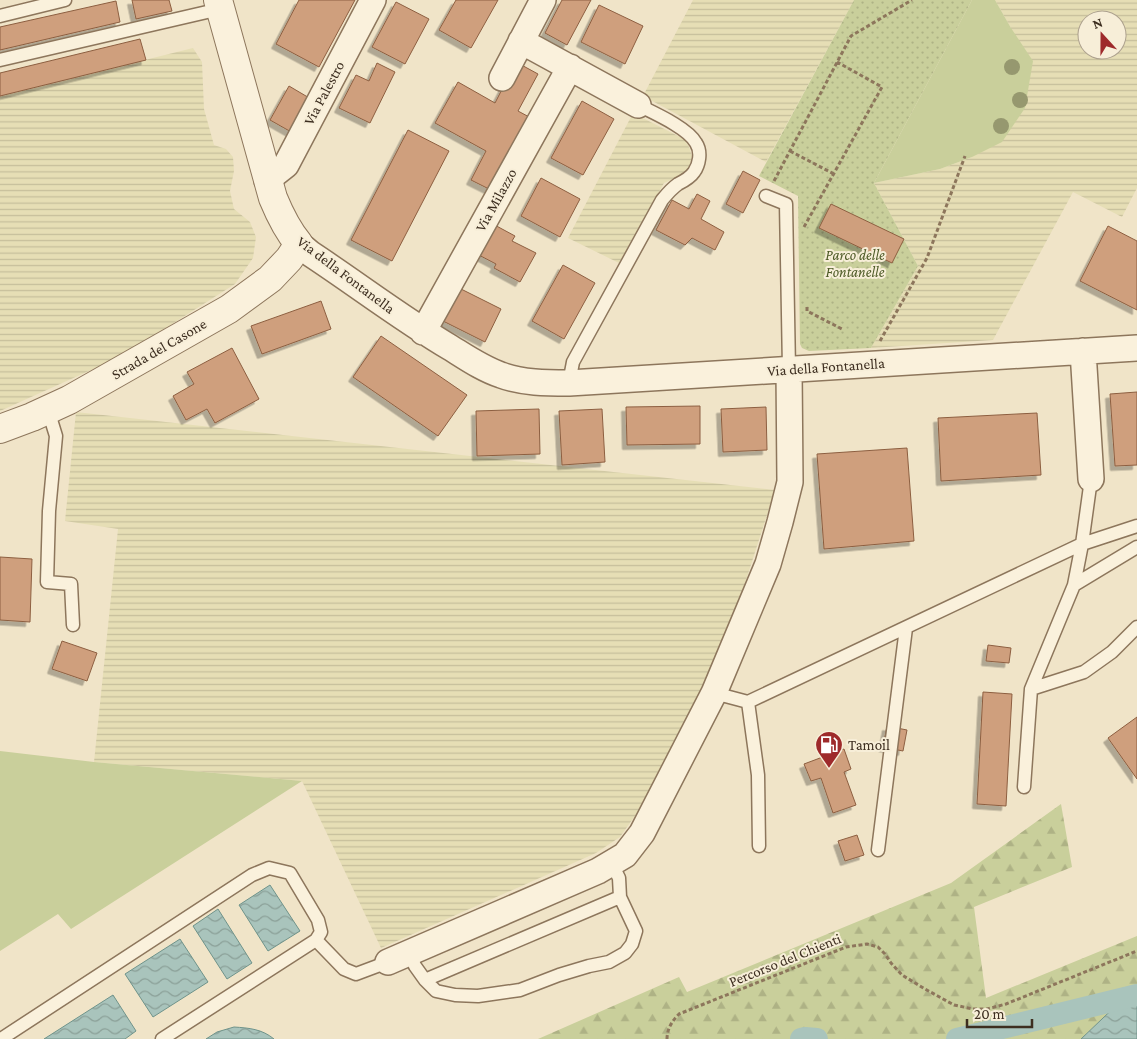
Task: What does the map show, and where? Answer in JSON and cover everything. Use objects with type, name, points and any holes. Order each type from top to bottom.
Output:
[{"type":"street","name":"Via Palestro","points":[[267,180],[286,165],[373,0]]},
{"type":"street","points":[[502,78],[543,0]]},
{"type":"street","name":"Via della Fontanella","points":[[219,4],[267,180],[280,216],[293,236],[311,254],[423,332],[501,376],[539,382],[569,383],[1137,348]]},
{"type":"street","points":[[522,41],[638,105]]},
{"type":"street","name":"Via Milazzo","points":[[423,332],[570,67]]},
{"type":"street","name":"Strada del Casone","points":[[0,429],[69,400],[229,309],[270,279],[300,244]]},
{"type":"street","points":[[1083,351],[1091,479]]},
{"type":"street","points":[[398,957],[612,864],[625,855],[642,833],[714,693],[768,564],[790,482],[789,369]]},
{"type":"lane","points":[[0,16],[65,0]]},
{"type":"lane","points":[[0,60],[219,4]]},
{"type":"lane","points":[[569,383],[573,362],[662,200],[668,192],[690,177],[699,161],[697,143],[691,137],[681,128],[638,105]]},
{"type":"lane","points":[[766,196],[786,204],[789,369]]},
{"type":"lane","points":[[48,410],[56,436],[49,511],[47,582],[71,584],[73,625]]},
{"type":"lane","points":[[1024,787],[1031,689],[1074,585],[1091,479]]},
{"type":"lane","points":[[714,693],[748,702],[1082,544],[1137,526]]},
{"type":"lane","points":[[1074,585],[1137,547]]},
{"type":"lane","points":[[1031,689],[1084,672],[1112,652],[1137,627]]},
{"type":"lane","points":[[878,850],[906,628]]},
{"type":"lane","points":[[748,702],[758,776],[759,846]]},
{"type":"lane","points":[[316,940],[344,969],[356,974],[398,957],[416,966],[425,980],[436,991],[455,995],[478,996],[520,990],[559,975],[609,962],[625,953],[632,944],[636,931],[620,897],[619,878],[612,864]]},
{"type":"lane","points":[[1,1039],[252,875],[268,868],[290,873],[318,920],[321,932],[316,940],[162,1039]]},
{"type":"lane","points":[[425,980],[620,897]]},
{"type":"path","points":[[773,183],[851,36],[912,0]]},
{"type":"path","points":[[786,258],[882,87],[837,62]]},
{"type":"path","points":[[790,151],[834,174]]},
{"type":"path","points":[[870,364],[881,339],[927,258],[965,156]]},
{"type":"path","points":[[807,301],[807,311],[842,329]]},
{"type":"path","name":"Percorso del Chienti","points":[[667,1039],[669,1027],[679,1014],[855,945],[867,944],[878,947],[902,975],[954,1005],[972,1010],[987,1009],[1006,1004],[1137,951]]},
{"type":"shaded area","points":[[693,0],[854,0],[766,162],[643,96]]},
{"type":"shaded area","points":[[995,0],[1137,0],[1137,188],[1122,217],[1073,192],[993,340],[871,348],[918,266],[874,183],[940,169],[972,157],[1011,28]]},
{"type":"shaded area","points":[[193,48],[202,62],[204,109],[214,145],[226,149],[233,157],[234,171],[230,191],[234,209],[250,222],[256,237],[253,258],[235,284],[120,357],[0,411],[0,96]]},
{"type":"shaded area","points":[[633,113],[684,139],[692,156],[689,168],[678,177],[664,183],[619,263],[568,238]]},
{"type":"shaded area","points":[[76,412],[775,490],[728,636],[642,806],[620,837],[596,853],[381,948],[302,781],[94,762],[118,529],[65,521]]},
{"type":"green space","name":"Parco delle Fontanelle","points":[[854,0],[972,0],[874,183],[918,266],[871,348],[809,351],[802,348],[800,344],[798,196],[759,176]]},
{"type":"green space","points":[[972,0],[995,0],[1033,61],[1025,108],[1002,142],[972,157],[940,169],[874,183]]},
{"type":"green space","points":[[0,751],[94,762],[302,781],[71,929],[58,914],[0,951]]},
{"type":"green space","points":[[1061,804],[1072,867],[974,907],[986,998],[1137,936],[1137,992],[1123,999],[1081,1039],[538,1039],[679,977],[687,992],[951,883]]},
{"type":"water","points":[[270,885],[300,931],[268,951],[239,905]]},
{"type":"water","points":[[218,909],[252,963],[227,979],[193,926]]},
{"type":"water","points":[[180,939],[208,982],[153,1017],[125,974]]},
{"type":"water","points":[[1137,992],[1137,1039],[1081,1039],[1123,999]]},
{"type":"water","points":[[113,995],[136,1031],[125,1039],[44,1039]]},
{"type":"water","points":[[234,1027],[260,1031],[274,1039],[206,1039],[217,1032]]},
{"type":"building","points":[[132,0],[169,0],[172,11],[136,19]]},
{"type":"building","points":[[299,0],[355,0],[319,67],[276,44]]},
{"type":"building","points":[[456,0],[498,0],[471,48],[439,30]]},
{"type":"building","points":[[562,0],[591,0],[567,45],[545,33]]},
{"type":"building","points":[[116,1],[120,22],[0,50],[0,27]]},
{"type":"building","points":[[396,2],[429,19],[405,64],[372,47]]},
{"type":"building","points":[[599,5],[643,26],[625,64],[581,42]]},
{"type":"building","points":[[140,39],[146,60],[0,96],[0,73]]},
{"type":"building","points":[[516,62],[538,74],[518,111],[531,118],[491,190],[471,180],[486,151],[435,123],[458,82],[495,103]]},
{"type":"building","points":[[377,63],[395,72],[370,123],[339,108],[356,75],[369,81]]},
{"type":"building","points":[[289,86],[311,99],[293,133],[270,120]]},
{"type":"building","points":[[582,101],[614,119],[583,175],[551,158]]},
{"type":"building","points":[[408,130],[449,151],[392,261],[351,240]]},
{"type":"building","points":[[743,171],[760,180],[743,213],[726,204]]},
{"type":"building","points":[[541,178],[580,199],[560,237],[521,216]]},
{"type":"building","points":[[697,194],[710,201],[701,219],[724,232],[715,250],[692,238],[685,245],[656,230],[672,200],[689,209]]},
{"type":"building","points":[[831,204],[904,239],[892,263],[819,228]]},
{"type":"building","points":[[491,223],[515,236],[512,241],[536,253],[520,282],[494,268],[496,264],[475,253]]},
{"type":"building","points":[[1108,226],[1137,241],[1137,310],[1080,281]]},
{"type":"building","points":[[563,265],[595,283],[564,339],[532,321]]},
{"type":"building","points":[[455,286],[501,309],[485,342],[439,319]]},
{"type":"building","points":[[321,301],[331,329],[262,354],[251,326]]},
{"type":"building","points":[[381,336],[467,395],[438,436],[353,377]]},
{"type":"building","points":[[232,348],[259,399],[215,423],[207,409],[186,420],[173,396],[194,384],[187,372]]},
{"type":"building","points":[[1137,392],[1137,465],[1115,466],[1110,394]]},
{"type":"building","points":[[700,406],[700,444],[627,445],[626,407]]},
{"type":"building","points":[[766,407],[767,450],[723,452],[721,409]]},
{"type":"building","points":[[539,409],[540,454],[477,456],[476,411]]},
{"type":"building","points":[[602,409],[605,462],[562,465],[559,411]]},
{"type":"building","points":[[1037,413],[1041,475],[941,481],[938,418]]},
{"type":"building","points":[[907,448],[914,541],[824,549],[817,454]]},
{"type":"building","points":[[0,557],[32,559],[30,622],[0,620]]},
{"type":"building","points":[[62,641],[97,653],[87,681],[52,669]]},
{"type":"building","points":[[988,645],[1011,648],[1009,663],[986,661]]},
{"type":"building","points":[[983,692],[1012,694],[1006,806],[977,804]]},
{"type":"building","points":[[1137,717],[1137,779],[1108,738]]},
{"type":"building","points":[[887,726],[907,730],[903,751],[883,747]]},
{"type":"building","points":[[844,749],[851,769],[844,772],[856,805],[833,813],[821,778],[811,781],[804,764]]},
{"type":"building","points":[[857,835],[864,855],[845,861],[838,841]]},
{"type":"waterway","points":[[957,1039],[1137,995]]},
{"type":"waterway","points":[[801,1039],[817,1039]]},
{"type":"place","name":"Tamoil","points":[[829,769]]}]
